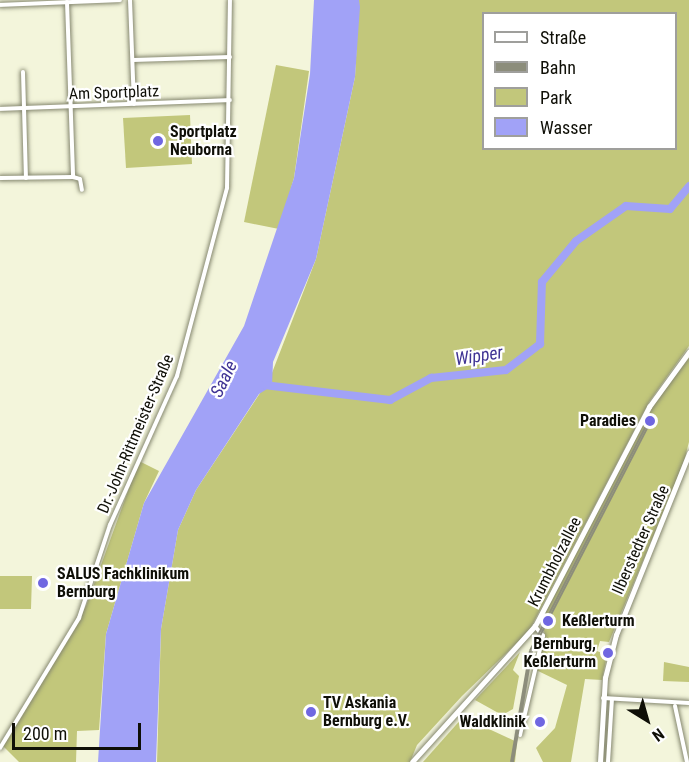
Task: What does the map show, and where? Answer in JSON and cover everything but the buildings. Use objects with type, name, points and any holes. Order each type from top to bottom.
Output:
[{"type":"street","points":[[1,4],[120,0]]},
{"type":"street","points":[[130,0],[134,104]]},
{"type":"street","name":"Dr.-John-Rittmeister-Straße","points":[[0,748],[79,618],[110,525],[177,376],[225,199],[230,99],[230,0]]},
{"type":"street","points":[[67,2],[73,177]]},
{"type":"street","points":[[133,60],[230,57]]},
{"type":"street","points":[[23,72],[26,178]]},
{"type":"street","name":"Am Sportplatz","points":[[0,109],[230,99]]},
{"type":"street","points":[[0,178],[73,177],[81,179],[82,190]]},
{"type":"street","name":"Krumbholzallee","points":[[412,762],[535,626],[649,407],[689,351]]},
{"type":"street","name":"Ilberstedter Straße","points":[[600,762],[603,698],[618,626],[686,470],[689,453]]},
{"type":"street","points":[[520,735],[543,636],[535,626]]},
{"type":"street","points":[[603,698],[675,706],[689,703]]},
{"type":"street","points":[[608,762],[612,699]]},
{"type":"street","points":[[675,706],[687,762]]},
{"type":"green space","points":[[359,0],[689,0],[689,346],[649,402],[529,631],[462,696],[417,745],[410,762],[157,762],[161,629],[178,530],[196,490],[270,378],[316,259],[355,77]]},
{"type":"green space","points":[[276,65],[309,71],[294,178],[279,229],[244,222]]},
{"type":"green space","name":"Sportplatz Neuborna","points":[[190,115],[192,164],[126,168],[123,118]]},
{"type":"green space","points":[[689,358],[689,442],[683,465],[609,642],[600,641],[597,651],[607,655],[602,680],[585,679],[571,762],[543,762],[536,748],[555,728],[567,685],[536,670],[545,635],[541,619],[650,409]]},
{"type":"green space","points":[[139,461],[159,471],[144,503],[106,634],[99,730],[77,731],[76,762],[19,762],[3,746],[86,606]]},
{"type":"green space","points":[[0,576],[32,576],[31,609],[0,609]]},
{"type":"green space","points":[[520,652],[513,670],[519,676],[513,709],[502,715],[475,700]]},
{"type":"green space","points":[[664,662],[689,667],[689,682],[663,681]]},
{"type":"green space","points":[[463,717],[517,742],[515,762],[423,762]]},
{"type":"water","name":"Saale","points":[[314,0],[359,0],[360,7],[355,77],[316,259],[273,362],[272,386],[259,394],[196,490],[178,530],[161,629],[156,762],[98,762],[106,634],[144,503],[244,326],[294,178],[310,74]]},
{"type":"waterway","name":"Wipper","points":[[264,385],[390,400],[431,378],[506,370],[540,344],[542,282],[576,241],[626,206],[670,209],[689,186]]},
{"type":"railway","points":[[512,762],[531,651],[653,415]]},
{"type":"place","name":"Sportplatz Neuborna","points":[[158,141]]},
{"type":"place","name":"Paradies","points":[[650,421]]},
{"type":"place","name":"SALUS Fachklinikum Bernburg","points":[[43,583]]},
{"type":"place","name":"Keßlerturm","points":[[548,621]]},
{"type":"place","name":"Bernburg, Keßlerturm","points":[[608,653]]},
{"type":"place","name":"TV Askania Bernburg e.V.","points":[[311,712]]},
{"type":"place","name":"Waldklinik","points":[[540,722]]}]
